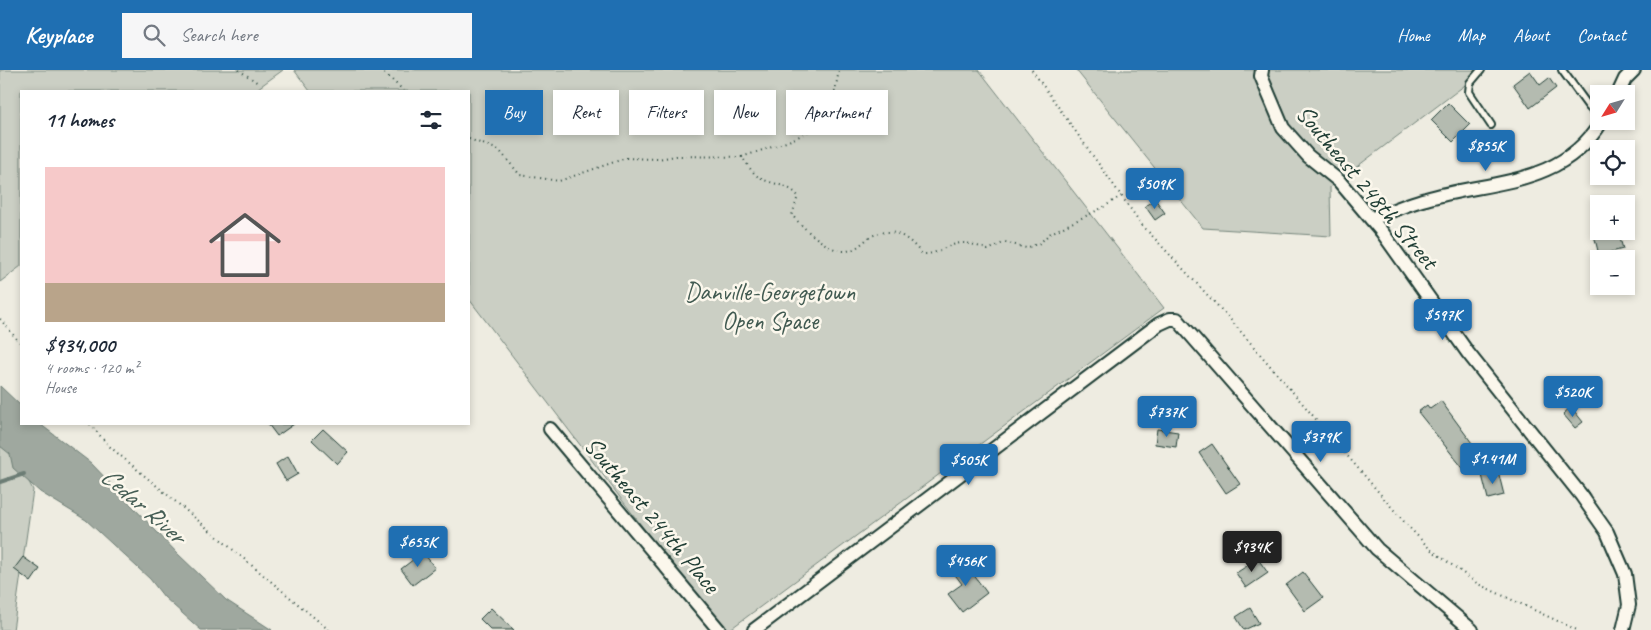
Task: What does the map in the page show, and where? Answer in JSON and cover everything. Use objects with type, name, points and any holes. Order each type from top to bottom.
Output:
[{"type":"street","name":"Southeast 248th Street","points":[[1262,70],[1261,76],[1283,128],[1308,156],[1339,181],[1371,219],[1411,271],[1468,353],[1581,495],[1607,532],[1625,574],[1628,605],[1623,630]]},
{"type":"street","points":[[1623,85],[1634,70]]},
{"type":"street","points":[[1371,219],[1425,199],[1525,178],[1554,166],[1578,152],[1595,130]]},
{"type":"street","points":[[754,630],[1151,330],[1170,319],[1177,319],[1377,549],[1472,630]]},
{"type":"street","name":"Southeast 244th Place","points":[[550,429],[719,630]]},
{"type":"lane","points":[[1481,70],[1470,82],[1469,92],[1491,125]]},
{"type":"lane","points":[[1562,70],[1590,109]]},
{"type":"path","points":[[239,70],[258,83]]},
{"type":"path","points":[[381,70],[403,90]]},
{"type":"path","points":[[470,139],[499,150],[520,175],[559,181],[626,158],[658,159],[676,156],[742,157],[807,133],[824,118],[834,96],[839,70]]},
{"type":"path","points":[[1032,70],[1142,225],[1229,318],[1377,492],[1430,549],[1478,584],[1577,630]]},
{"type":"path","points":[[742,157],[758,177],[792,188],[798,196],[792,215],[820,240],[841,251],[855,249],[873,236],[891,231],[911,240],[922,254],[941,251],[957,243],[970,244],[988,250],[1005,242],[1026,248],[1040,243],[1049,234],[1102,208],[1121,196]]},
{"type":"path","points":[[0,320],[20,343]]},
{"type":"path","points":[[91,425],[109,446],[329,630]]},
{"type":"green space","points":[[0,70],[283,70],[255,90],[20,90],[20,267],[0,282]]},
{"type":"green space","name":"Danville-Georgetown Open Space","points":[[294,70],[979,70],[1164,308],[729,630],[721,630],[470,300],[470,90],[309,90]]},
{"type":"green space","points":[[1076,70],[1485,70],[1330,187],[1331,236],[1203,228]]},
{"type":"green space","points":[[0,446],[15,454],[33,490],[13,630],[0,630]]},
{"type":"shaded area","points":[[0,386],[20,405],[20,425],[41,425],[91,463],[178,554],[226,600],[272,630],[201,630],[164,597],[150,579],[86,520],[40,492],[13,468],[10,454],[0,446]]},
{"type":"building","points":[[1530,71],[1540,85],[1549,78],[1556,88],[1530,108],[1513,84]]},
{"type":"building","points":[[1448,103],[1470,125],[1453,142],[1431,120]]},
{"type":"building","points":[[1155,199],[1165,213],[1155,220],[1145,206]]},
{"type":"building","points":[[1595,240],[1620,240],[1623,249],[1619,250],[1598,250]]},
{"type":"building","points":[[1441,401],[1483,458],[1466,472],[1418,412],[1427,405],[1430,409]]},
{"type":"building","points":[[1571,407],[1583,422],[1575,428],[1563,414]]},
{"type":"building","points":[[269,425],[293,425],[277,436]]},
{"type":"building","points":[[323,429],[348,452],[337,464],[312,440]]},
{"type":"building","points":[[1157,429],[1178,432],[1176,447],[1155,444]]},
{"type":"building","points":[[1212,444],[1240,484],[1226,493],[1199,453]]},
{"type":"building","points":[[288,456],[298,474],[286,481],[276,464]]},
{"type":"building","points":[[1498,471],[1504,495],[1488,499],[1482,475]]},
{"type":"building","points":[[423,552],[435,568],[413,585],[401,569]]},
{"type":"building","points":[[23,557],[40,569],[31,582],[14,569]]},
{"type":"building","points":[[962,559],[987,593],[962,612],[948,594],[962,584],[950,568]]},
{"type":"building","points":[[1258,559],[1268,573],[1246,588],[1236,573]]},
{"type":"building","points":[[1303,572],[1323,598],[1305,611],[1286,585]]},
{"type":"building","points":[[491,608],[514,630],[491,630],[480,619]]},
{"type":"building","points":[[1250,608],[1259,623],[1244,630],[1236,617]]},
{"type":"waterway","points":[[0,482],[24,474]]},
{"type":"water label","name":"Cedar River","points":[[143,505]]}]
